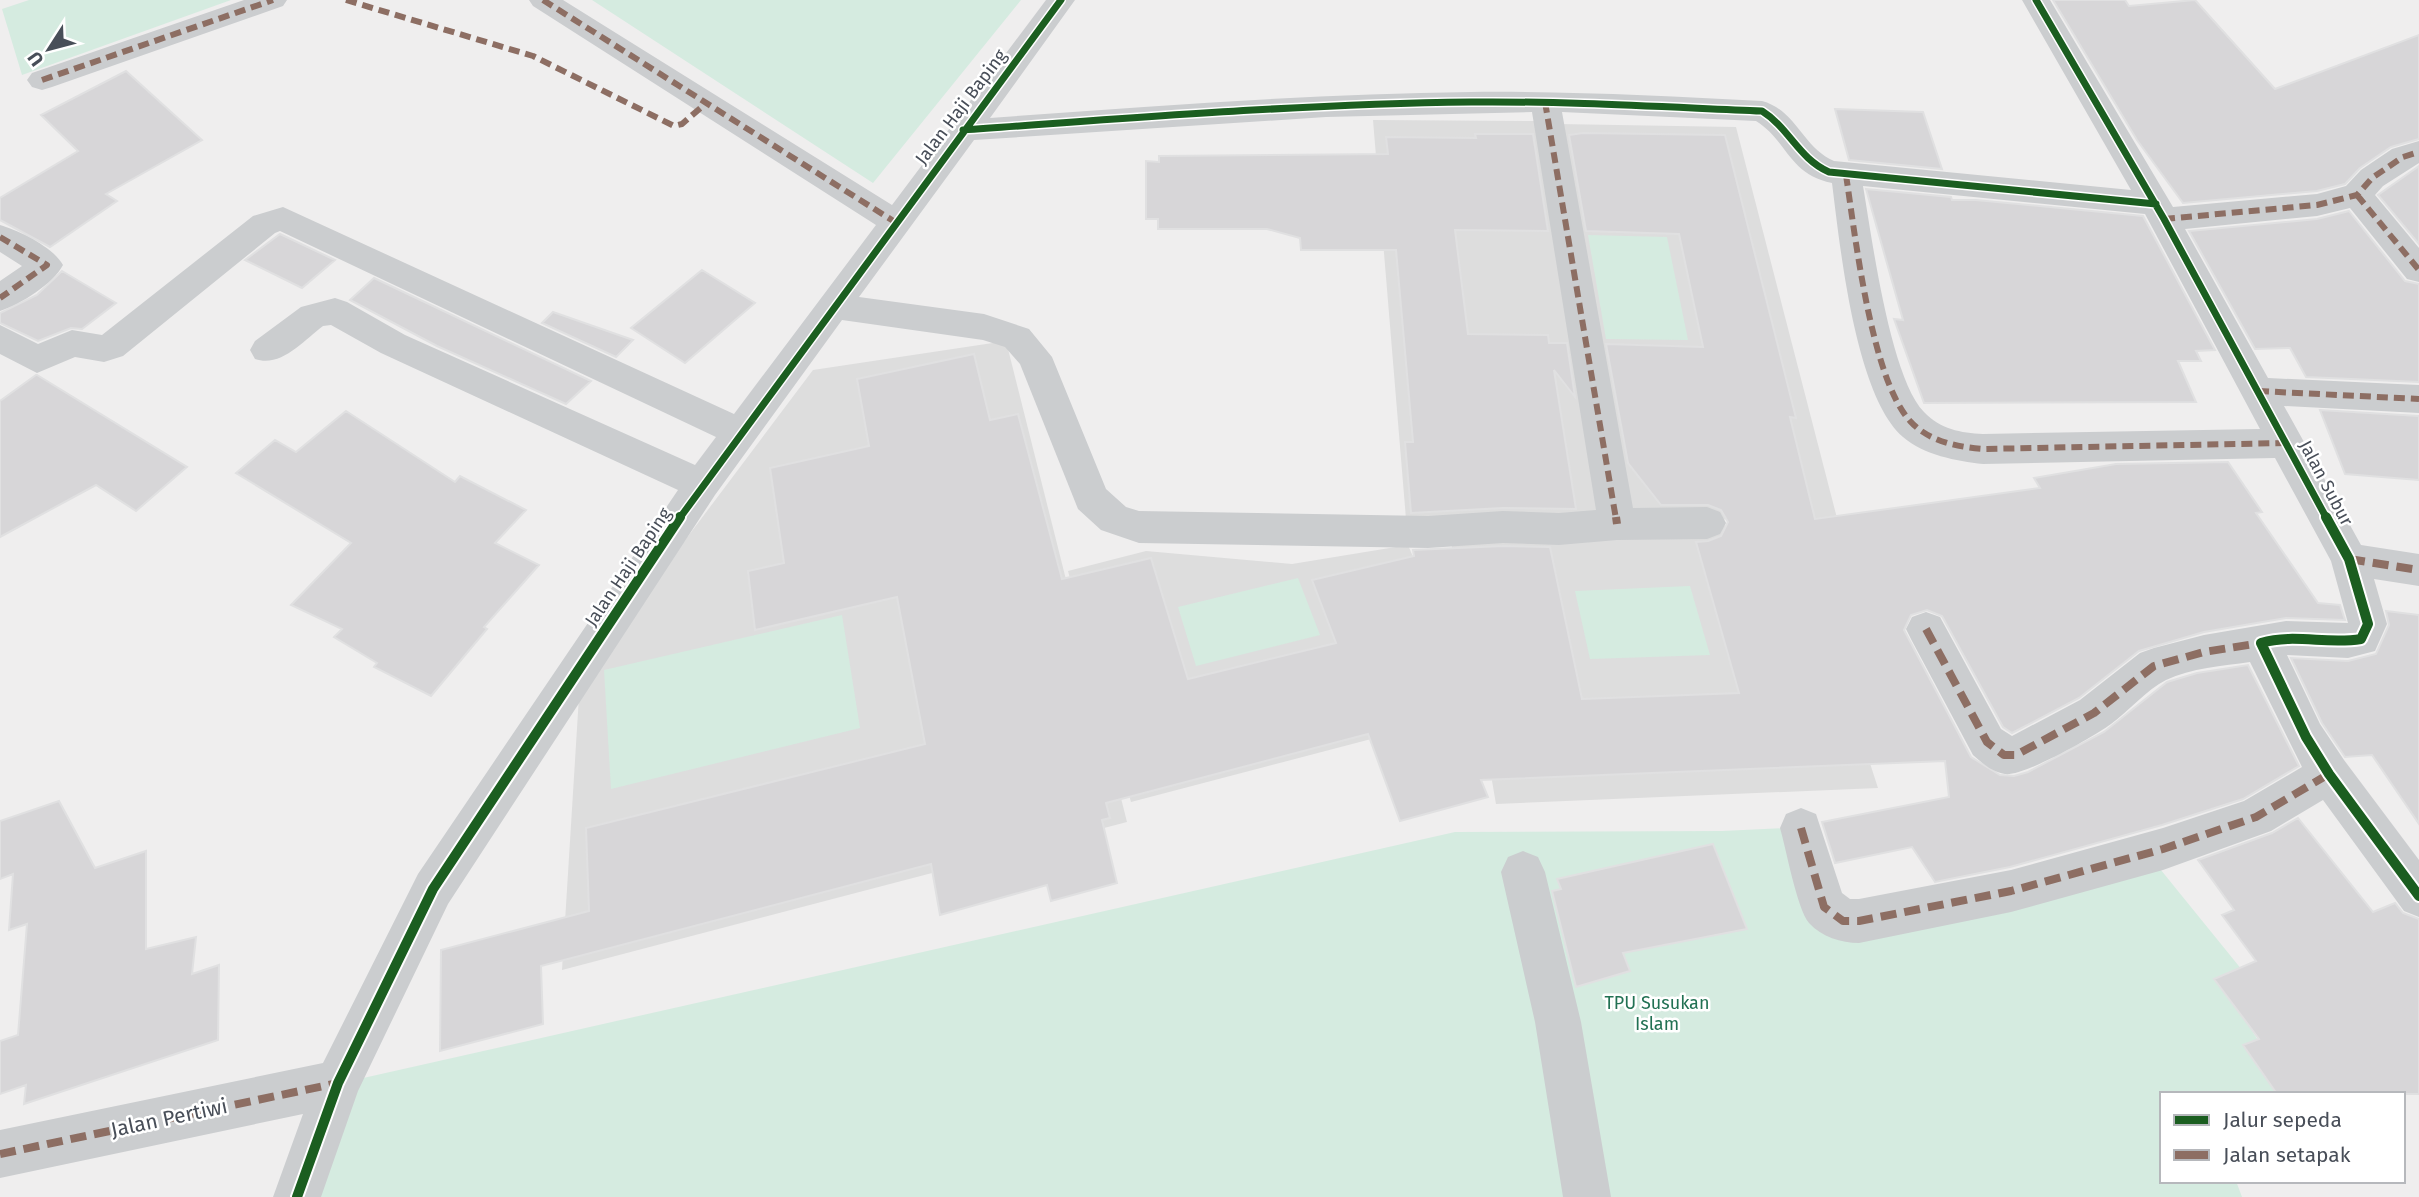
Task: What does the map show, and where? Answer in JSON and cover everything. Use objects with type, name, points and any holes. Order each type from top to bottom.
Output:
[{"type":"street","points":[[42,80],[273,0]]},
{"type":"street","points":[[543,0],[895,222]]},
{"type":"street","name":"Jalan Haji Baping","points":[[297,1197],[338,1083],[433,889],[702,484],[1061,0]]},
{"type":"street","name":"Jalan Subur","points":[[2036,0],[2160,211],[2349,559],[2368,624],[2361,639],[2336,642],[2309,637],[2278,638],[2261,643]]},
{"type":"street","points":[[1545,102],[1617,524]]},
{"type":"street","points":[[963,130],[1264,111],[1545,102],[1762,111],[1781,124],[1805,160],[1817,169],[1846,175],[1911,178],[2160,211],[2317,205],[2357,195],[2372,178],[2403,157],[2419,152]]},
{"type":"street","points":[[1846,175],[1866,304],[1892,395],[1911,423],[1940,440],[1964,448],[2286,443]]},
{"type":"street","points":[[2357,195],[2419,270]]},
{"type":"street","points":[[0,338],[37,360],[72,343],[104,349],[111,347],[264,224],[283,219],[741,433]]},
{"type":"street","points":[[0,237],[47,265],[0,298]]},
{"type":"street","points":[[835,306],[984,327],[1017,338],[1035,357],[1091,498],[1114,519],[1139,527],[1428,533],[1503,527],[1590,528],[1617,524],[1707,523]]},
{"type":"street","points":[[267,350],[313,316],[335,311],[393,344],[702,484]]},
{"type":"street","points":[[2258,391],[2419,399]]},
{"type":"street","points":[[2349,559],[2419,570]]},
{"type":"street","points":[[1926,629],[1987,743],[2004,755],[2016,755],[2094,713],[2154,666],[2204,652],[2261,643],[2306,737],[2329,774],[2419,896]]},
{"type":"street","points":[[1801,828],[1824,907],[1843,921],[1859,921],[2011,891],[2162,849],[2256,817],[2329,774]]},
{"type":"street","points":[[1523,872],[1558,1023],[1587,1197]]},
{"type":"street","name":"Jalan Pertiwi","points":[[0,1154],[338,1083]]},
{"type":"shaded area","points":[[1373,120],[1539,121],[1609,520],[1406,519]]},
{"type":"shaded area","points":[[1558,124],[1736,127],[1838,522],[1621,517]]},
{"type":"shaded area","points":[[1006,341],[1127,822],[562,970],[580,680],[813,370]]},
{"type":"shaded area","points":[[1792,523],[1878,788],[1496,804],[1450,536]]},
{"type":"shaded area","points":[[1408,545],[1478,711],[1131,802],[1068,571],[1146,551],[1292,564]]},
{"type":"green space","points":[[29,0],[231,0],[22,75],[2,9]]},
{"type":"green space","points":[[592,0],[1021,0],[873,183]]},
{"type":"green space","points":[[1588,235],[1667,237],[1688,340],[1606,339]]},
{"type":"green space","points":[[1298,578],[1320,635],[1196,666],[1178,607]]},
{"type":"green space","points":[[1690,586],[1710,655],[1590,659],[1575,591]]},
{"type":"green space","points":[[842,615],[860,728],[611,789],[604,670]]},
{"type":"green space","name":"TPU Susukan Islam","points":[[1786,828],[1812,914],[2152,859],[2268,1002],[2245,1020],[2292,1092],[2160,1092],[2160,1183],[2237,1183],[2242,1197],[312,1197],[350,1081],[1455,832],[1722,831]]},
{"type":"building","points":[[2053,0],[2125,0],[2129,6],[2195,0],[2275,89],[2419,35],[2419,139],[2391,147],[2360,168],[2345,184],[2317,191],[2183,203],[2137,140]]},
{"type":"building","points":[[126,71],[202,140],[106,194],[117,201],[50,247],[0,220],[0,198],[78,151],[41,115]]},
{"type":"building","points":[[1835,109],[1923,112],[1942,169],[1849,160]]},
{"type":"building","points":[[1475,134],[1533,134],[1548,231],[1455,230],[1468,334],[1548,335],[1549,343],[1567,343],[1575,397],[1554,370],[1576,509],[1503,508],[1411,513],[1405,442],[1413,442],[1396,250],[1301,250],[1300,238],[1267,229],[1158,229],[1158,219],[1146,219],[1146,161],[1159,162],[1159,156],[1388,154],[1386,137],[1476,138]]},
{"type":"building","points":[[1569,135],[1725,135],[1796,418],[1790,417],[1815,519],[2040,488],[2034,478],[2116,464],[2228,462],[2262,512],[2256,513],[2318,603],[2340,605],[2345,620],[2286,618],[2204,632],[2139,651],[2079,698],[2012,733],[2003,727],[1942,616],[1927,610],[1911,615],[1904,630],[1971,757],[2000,775],[2014,776],[2028,772],[2104,732],[2167,682],[2197,673],[2248,665],[2299,766],[2243,799],[2162,825],[2010,867],[1935,882],[1912,847],[1835,863],[1822,822],[1949,797],[1945,761],[1481,780],[1488,797],[1400,821],[1368,734],[1106,803],[1110,818],[1102,820],[1117,883],[1051,901],[1047,885],[940,915],[931,864],[541,966],[543,1024],[440,1051],[441,950],[589,911],[586,828],[925,744],[897,597],[755,630],[748,571],[784,563],[770,468],[869,446],[857,379],[974,354],[990,420],[1018,414],[1062,579],[1151,558],[1188,679],[1336,643],[1312,580],[1414,556],[1413,550],[1550,547],[1582,699],[1739,693],[1696,542],[1721,536],[1728,522],[1721,510],[1708,505],[1661,505],[1628,463],[1606,344],[1703,347],[1679,234],[1586,231]]},
{"type":"building","points":[[2419,166],[2419,244],[2378,195]]},
{"type":"building","points":[[1866,189],[1951,197],[1952,200],[2143,216],[2215,350],[2196,351],[2201,361],[2178,361],[2196,402],[1924,403],[1894,319],[1903,320]]},
{"type":"building","points":[[2349,211],[2405,281],[2419,284],[2419,382],[2306,377],[2290,348],[2255,349],[2189,231],[2317,219]]},
{"type":"building","points":[[280,234],[335,260],[302,288],[245,260]]},
{"type":"building","points":[[702,270],[755,303],[685,363],[631,328]]},
{"type":"building","points":[[62,271],[116,303],[82,329],[71,328],[38,341],[0,323],[0,313],[37,295]]},
{"type":"building","points":[[374,278],[591,381],[566,404],[437,346],[350,300]]},
{"type":"building","points":[[553,312],[633,340],[616,357],[542,323]]},
{"type":"building","points":[[36,375],[187,467],[136,511],[96,485],[0,537],[0,401]]},
{"type":"building","points":[[2320,410],[2419,416],[2419,480],[2345,474]]},
{"type":"building","points":[[346,411],[455,482],[460,476],[526,510],[495,543],[539,565],[484,627],[487,629],[431,696],[374,667],[377,663],[334,637],[342,629],[291,605],[351,543],[236,473],[275,440],[296,452]]},
{"type":"building","points":[[2386,611],[2419,615],[2419,824],[2372,755],[2345,757],[2322,723],[2291,658],[2348,661],[2376,654],[2389,625]]},
{"type":"building","points":[[59,801],[95,868],[146,851],[146,949],[196,937],[192,974],[219,965],[218,1040],[24,1104],[26,1085],[0,1094],[0,1041],[18,1035],[27,924],[9,930],[13,874],[0,879],[0,821]]},
{"type":"building","points":[[2298,818],[2373,912],[2395,903],[2403,913],[2419,919],[2419,1094],[2276,1092],[2243,1045],[2259,1039],[2214,979],[2256,961],[2222,915],[2234,910],[2198,860],[2272,833]]},
{"type":"building","points":[[1713,844],[1747,929],[1623,953],[1630,971],[1576,987],[1552,891],[1561,889],[1557,879]]},
{"type":"marked path","points":[[42,80],[273,0]]},
{"type":"marked path","points":[[346,0],[533,56],[674,126],[682,124],[705,104]]},
{"type":"marked path","points":[[543,0],[895,222]]},
{"type":"marked path","points":[[1545,102],[1617,524]]},
{"type":"marked path","points":[[2164,219],[2317,205],[2357,195],[2372,178],[2403,157],[2419,152]]},
{"type":"marked path","points":[[1846,175],[1864,287],[1885,371],[1904,413],[1925,433],[1954,445],[1983,449],[2286,443]]},
{"type":"marked path","points":[[2357,195],[2419,270]]},
{"type":"marked path","points":[[0,237],[47,265],[0,298]]},
{"type":"marked path","points":[[2258,391],[2419,399]]},
{"type":"marked path","points":[[2349,559],[2419,570]]},
{"type":"marked path","points":[[1926,629],[1987,742],[2004,755],[2016,755],[2094,713],[2154,666],[2204,652],[2261,643]]},
{"type":"marked path","points":[[1801,828],[1824,907],[1843,921],[1859,921],[2011,891],[2163,849],[2256,817],[2329,774]]},
{"type":"marked path","points":[[0,1154],[338,1083]]},
{"type":"cycle path","points":[[297,1197],[338,1083],[433,889],[702,484],[1061,0]]},
{"type":"cycle path","points":[[2036,0],[2164,219],[2349,559],[2368,624],[2361,639],[2342,641],[2292,637],[2261,643],[2306,737],[2329,774],[2419,896]]},
{"type":"cycle path","points":[[963,130],[1254,110],[1472,102],[1572,102],[1762,111],[1780,125],[1808,160],[1829,172],[2156,204]]}]
